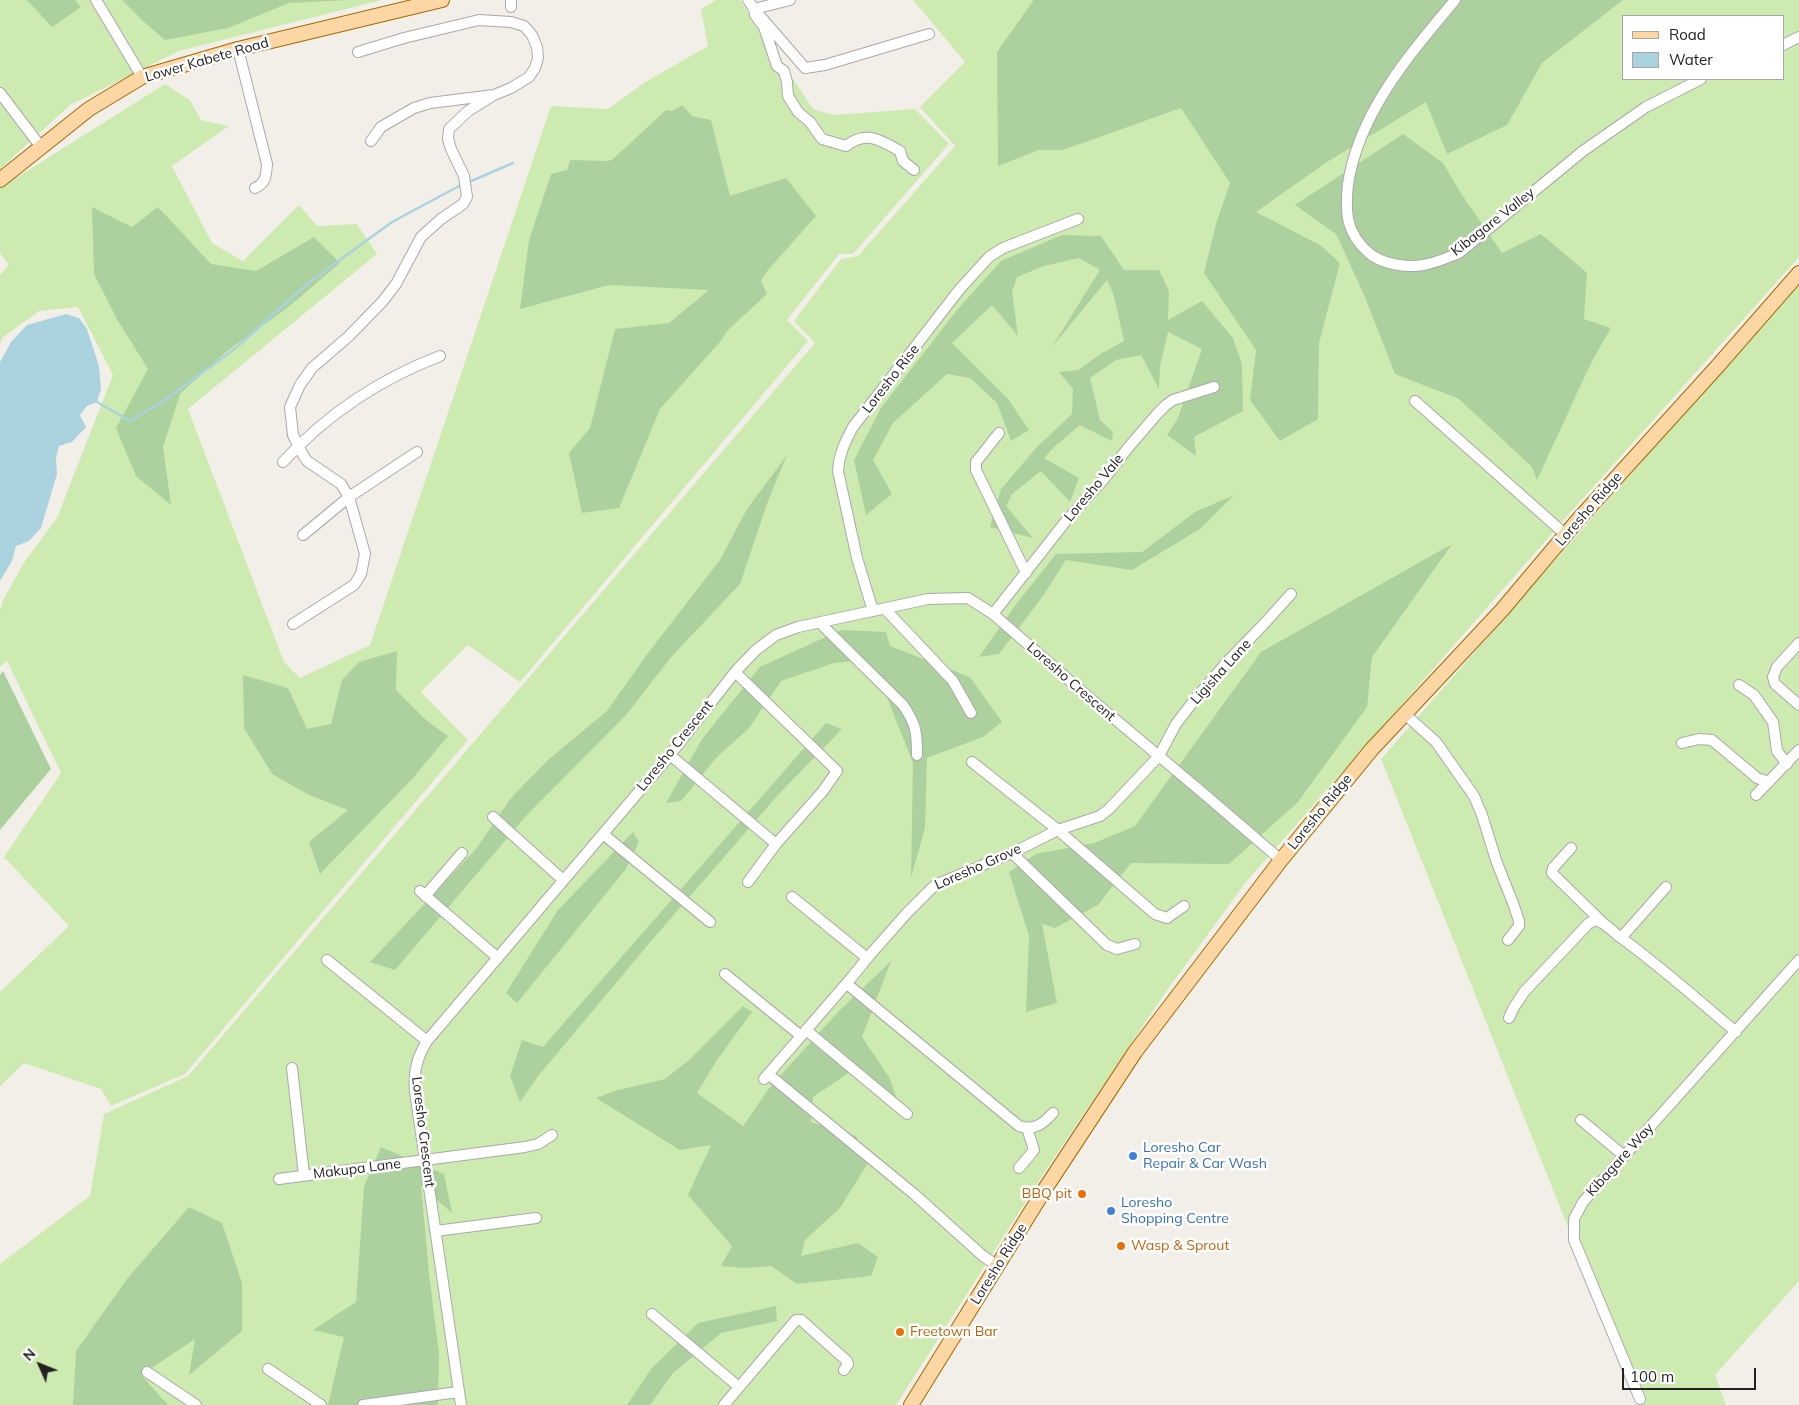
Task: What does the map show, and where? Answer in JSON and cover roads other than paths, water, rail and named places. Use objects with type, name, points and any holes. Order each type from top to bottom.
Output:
[{"type":"main road","name":"Lower Kabete Road","points":[[0,180],[89,109],[142,77],[238,49],[442,0]]},
{"type":"main road","name":"Loresho Ridge","points":[[911,1405],[1069,1152],[1135,1052],[1281,860],[1372,749],[1406,715],[1502,610],[1566,535],[1799,273]]},
{"type":"street","points":[[96,0],[142,77]]},
{"type":"street","points":[[751,4],[790,0]]},
{"type":"street","name":"Kibagare Valley","points":[[1455,0],[1428,33],[1379,100],[1353,157],[1346,210],[1349,225],[1361,246],[1372,256],[1385,261],[1421,266],[1458,253],[1583,151],[1646,108],[1699,80]]},
{"type":"street","points":[[751,4],[806,68],[826,65],[929,34]]},
{"type":"street","points":[[751,4],[755,15],[764,27],[777,66],[784,71],[788,96],[798,112],[810,122],[822,139],[846,146],[853,140],[869,136],[900,151],[903,161],[914,170]]},
{"type":"street","points":[[358,52],[404,38],[511,11],[532,35],[537,47],[538,58],[535,68],[529,77],[504,91],[494,94],[430,103],[414,108],[381,127],[371,141]]},
{"type":"street","points":[[1784,44],[1799,37]]},
{"type":"street","points":[[238,49],[267,164],[264,182],[255,188]]},
{"type":"street","points":[[0,93],[41,147]]},
{"type":"street","points":[[293,624],[354,585],[361,574],[365,554],[349,497],[341,484],[307,461],[299,449],[293,435],[290,407],[300,385],[312,368],[349,336],[383,301],[396,284],[415,245],[421,237],[441,219],[463,204],[467,197],[464,176],[451,149],[448,139],[449,129],[468,111],[494,94]]},
{"type":"street","name":"Loresho Rise","points":[[873,611],[857,558],[838,471],[843,445],[853,427],[960,290],[989,257],[1003,248],[1078,219]]},
{"type":"street","points":[[283,462],[298,445],[375,386],[413,366],[440,356]]},
{"type":"street","name":"Loresho Vale","points":[[993,614],[1066,521],[1104,479],[1127,448],[1161,409],[1174,400],[1214,388]]},
{"type":"street","points":[[1415,401],[1566,535]]},
{"type":"street","points":[[999,433],[976,462],[976,470],[1026,573]]},
{"type":"street","points":[[303,535],[349,497],[417,452]]},
{"type":"street","name":"Ligisha Lane","points":[[1159,756],[1176,724],[1196,698],[1290,594]]},
{"type":"street","name":"Loresho Crescent","points":[[461,1405],[414,1079],[419,1055],[427,1041],[670,755],[735,672],[756,650],[776,635],[798,627],[928,599],[968,598],[993,614],[1281,860]]},
{"type":"street","points":[[884,609],[953,681],[970,713]]},
{"type":"street","points":[[820,623],[903,705],[913,720],[917,735],[918,755]]},
{"type":"street","points":[[1799,643],[1777,667],[1772,677],[1775,684],[1799,705]]},
{"type":"street","points":[[735,672],[837,771],[776,844],[748,882]]},
{"type":"street","points":[[1739,685],[1754,695],[1772,722],[1777,750],[1786,764]]},
{"type":"street","points":[[1406,715],[1436,742],[1474,796],[1482,815],[1496,863],[1519,921],[1519,926],[1508,940]]},
{"type":"street","points":[[1682,742],[1699,738],[1712,740],[1757,778],[1769,782]]},
{"type":"street","points":[[1756,795],[1799,750]]},
{"type":"street","points":[[670,755],[776,844]]},
{"type":"street","name":"Loresho Grove","points":[[998,1266],[983,1256],[914,1194],[766,1076],[847,984],[867,958],[934,885],[1012,853],[1058,830],[1100,816],[1159,756]]},
{"type":"street","points":[[972,762],[1058,830],[1156,914],[1167,918],[1184,906]]},
{"type":"street","points":[[493,818],[563,880]]},
{"type":"street","points":[[603,834],[710,922]]},
{"type":"street","points":[[1571,848],[1553,868],[1552,873],[1603,923],[1660,967],[1736,1032]]},
{"type":"street","points":[[462,853],[423,893],[498,958]]},
{"type":"street","points":[[1012,853],[1107,945],[1117,949],[1135,944]]},
{"type":"street","points":[[1621,938],[1666,887]]},
{"type":"street","points":[[792,898],[867,958]]},
{"type":"street","points":[[1509,1018],[1524,992],[1588,924],[1594,920],[1603,923]]},
{"type":"street","points":[[327,960],[427,1041]]},
{"type":"street","name":"Kibagare Way","points":[[1640,1399],[1578,1248],[1573,1230],[1574,1220],[1583,1202],[1623,1155],[1799,960]]},
{"type":"street","points":[[725,974],[907,1114]]},
{"type":"street","points":[[847,984],[1020,1126],[1027,1128],[1039,1126],[1053,1113]]},
{"type":"street","points":[[292,1068],[304,1176]]},
{"type":"street","points":[[1580,1120],[1623,1155]]},
{"type":"street","points":[[1019,1168],[1034,1150],[1027,1128]]},
{"type":"street","name":"Makupa Lane","points":[[279,1179],[525,1147],[538,1144],[552,1135]]},
{"type":"street","points":[[436,1231],[536,1218]]},
{"type":"street","points":[[652,1314],[739,1387]]},
{"type":"street","points":[[730,1403],[739,1387],[796,1320],[801,1320],[847,1361],[848,1364],[844,1370]]},
{"type":"street","points":[[268,1369],[320,1405]]},
{"type":"street","points":[[147,1372],[196,1405]]},
{"type":"street","points":[[364,1405],[458,1392]]},
{"type":"water","points":[[66,314],[79,318],[87,329],[99,366],[101,389],[97,402],[87,406],[80,415],[86,427],[72,442],[59,446],[56,458],[57,474],[41,528],[29,541],[16,546],[12,561],[0,581],[0,362],[11,342],[27,325]]},
{"type":"waterway","points":[[469,182],[513,163]]},
{"type":"waterway","points":[[97,402],[130,421],[168,398],[237,347],[307,284],[392,222],[461,185]]},
{"type":"place","name":"Loresho Car Repair & Car Wash","points":[[1133,1156]]},
{"type":"place","name":"BBQ pit","points":[[1082,1194]]},
{"type":"place","name":"Loresho Shopping Centre","points":[[1111,1211]]},
{"type":"place","name":"Wasp & Sprout","points":[[1121,1246]]},
{"type":"place","name":"Freetown Bar","points":[[900,1332]]}]
